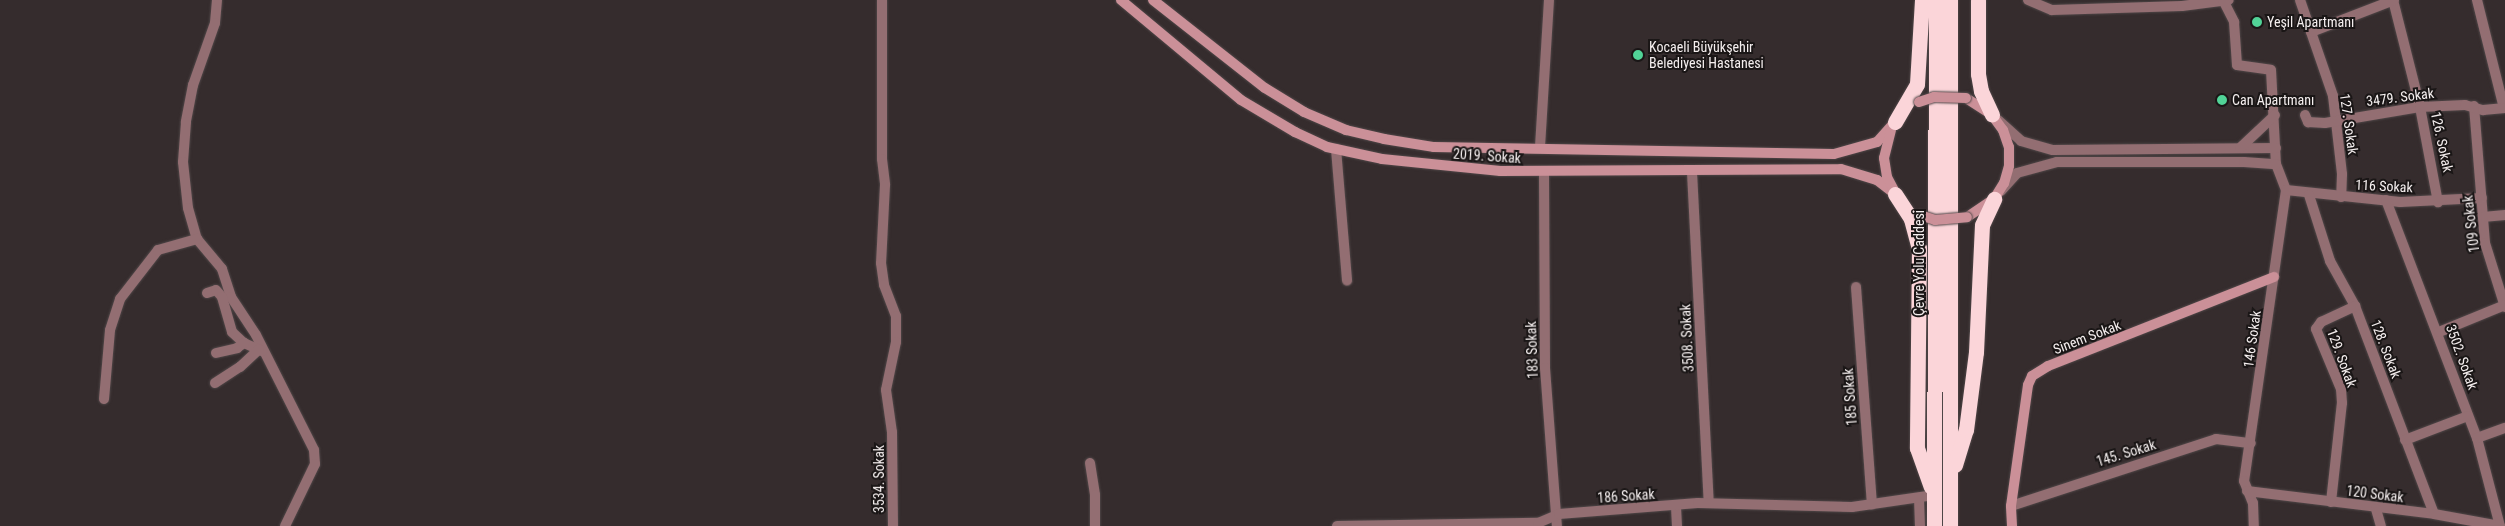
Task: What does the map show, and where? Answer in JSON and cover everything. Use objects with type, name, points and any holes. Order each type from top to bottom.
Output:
[{"type":"highway","points":[[1895,122],[1917,84],[1922,0]]},
{"type":"highway","name":"Çevre Yolu Caddesi","points":[[1934,526],[1936,0]]},
{"type":"highway","points":[[1950,0],[1950,526]]},
{"type":"highway","points":[[1950,83],[1954,0]]},
{"type":"highway","points":[[1978,0],[1978,74],[1981,91],[1992,115]]},
{"type":"highway","points":[[1895,194],[1911,219],[1919,248],[1917,448],[1934,496]]},
{"type":"highway","points":[[1950,481],[1966,430],[1976,352],[1982,225],[1994,199]]},
{"type":"street","points":[[217,0],[215,23],[193,85],[183,162],[188,208],[197,239],[222,269],[231,298],[314,450],[315,464],[286,526]]},
{"type":"street","name":"3534. Sokak","points":[[882,0],[882,159],[885,185],[881,263],[884,285],[896,316],[896,342],[886,390],[892,432],[893,526]]},
{"type":"street","name":"2019. Sokak","points":[[1121,0],[1241,100],[1295,132],[1336,149],[1410,162],[1544,173],[1842,169],[1877,180],[1895,194]]},
{"type":"street","name":"2019. Sokak","points":[[1153,0],[1265,88],[1304,112],[1346,130],[1434,147],[1540,147],[1834,154],[1877,142],[1895,122]]},
{"type":"street","points":[[1540,147],[1549,0]]},
{"type":"street","points":[[2028,0],[2052,10],[2225,0],[2234,22],[2237,65],[2271,70],[2275,115],[2276,164],[2286,190]]},
{"type":"street","name":"127. Sokak","points":[[2300,0],[2333,96],[2342,174],[2341,197]]},
{"type":"street","points":[[2311,32],[2394,0]]},
{"type":"street","name":"126. Sokak","points":[[2394,0],[2420,107],[2438,202]]},
{"type":"street","points":[[2477,0],[2504,108]]},
{"type":"street","points":[[2276,148],[2052,150],[2021,141],[1992,115],[1966,98],[1950,95],[1919,102],[1895,122],[1887,139],[1884,158],[1887,177],[1895,194],[1920,215],[1935,220],[1968,217],[1994,199],[2017,173],[2057,162],[2276,164]]},
{"type":"street","name":"3479. Sokak","points":[[2305,115],[2308,122],[2336,122],[2420,107],[2474,106],[2484,110],[2504,108]]},
{"type":"street","name":"109 Sokak","points":[[2474,106],[2488,257],[2505,306]]},
{"type":"street","points":[[1992,115],[2003,130],[2009,147],[2009,166],[2004,183],[1994,199]]},
{"type":"street","points":[[2240,148],[2275,115]]},
{"type":"street","points":[[1336,149],[1347,281]]},
{"type":"street","name":"3508. Sokak","points":[[1692,172],[1709,503]]},
{"type":"street","name":"183 Sokak","points":[[1544,173],[1545,368],[1559,514],[1558,526]]},
{"type":"street","name":"116 Sokak","points":[[2286,190],[2309,195],[2386,200],[2438,202],[2482,198]]},
{"type":"street","name":"146 Sokak","points":[[2254,526],[2254,503],[2247,492],[2244,481],[2286,190]]},
{"type":"street","name":"128. Sokak","points":[[2309,195],[2330,261],[2355,306],[2434,514]]},
{"type":"street","name":"3502. Sokak","points":[[2386,200],[2477,438],[2500,526]]},
{"type":"street","points":[[2483,217],[2505,215]]},
{"type":"street","points":[[104,399],[110,330],[120,299],[158,250],[197,239]]},
{"type":"street","name":"Sinem Sokak","points":[[2010,506],[2028,385],[2032,376],[2048,366],[2274,277]]},
{"type":"street","name":"185 Sokak","points":[[1856,287],[1872,504]]},
{"type":"street","points":[[207,293],[216,290],[222,297],[232,332],[244,343],[261,350]]},
{"type":"street","name":"129. Sokak","points":[[2331,502],[2342,403],[2341,389],[2316,329],[2321,322],[2355,306]]},
{"type":"street","points":[[2438,332],[2505,306]]},
{"type":"street","points":[[216,353],[237,348],[244,343]]},
{"type":"street","points":[[215,383],[240,367],[261,350]]},
{"type":"street","points":[[2405,440],[2468,416]]},
{"type":"street","points":[[2477,438],[2505,428]]},
{"type":"street","name":"145. Sokak","points":[[2010,506],[2216,439],[2251,443]]},
{"type":"street","points":[[1090,462],[1095,495],[1094,526]]},
{"type":"street","name":"120 Sokak","points":[[2247,492],[2376,509],[2434,514],[2469,524],[2500,526]]},
{"type":"street","name":"186 Sokak","points":[[1337,526],[1538,523],[1559,514],[1709,503],[1852,507],[1934,496]]},
{"type":"street","points":[[1919,498],[1920,526]]},
{"type":"street","points":[[1676,506],[1677,526]]},
{"type":"street","points":[[2010,506],[2012,526]]},
{"type":"street","points":[[2376,509],[2380,526]]},
{"type":"place","name":"Yeşil Apartmanı","points":[[2257,22]]},
{"type":"place","name":"Kocaeli Büyükşehir Belediyesi Hastanesi","points":[[1638,55]]},
{"type":"place","name":"Can Apartmanı","points":[[2222,100]]}]
